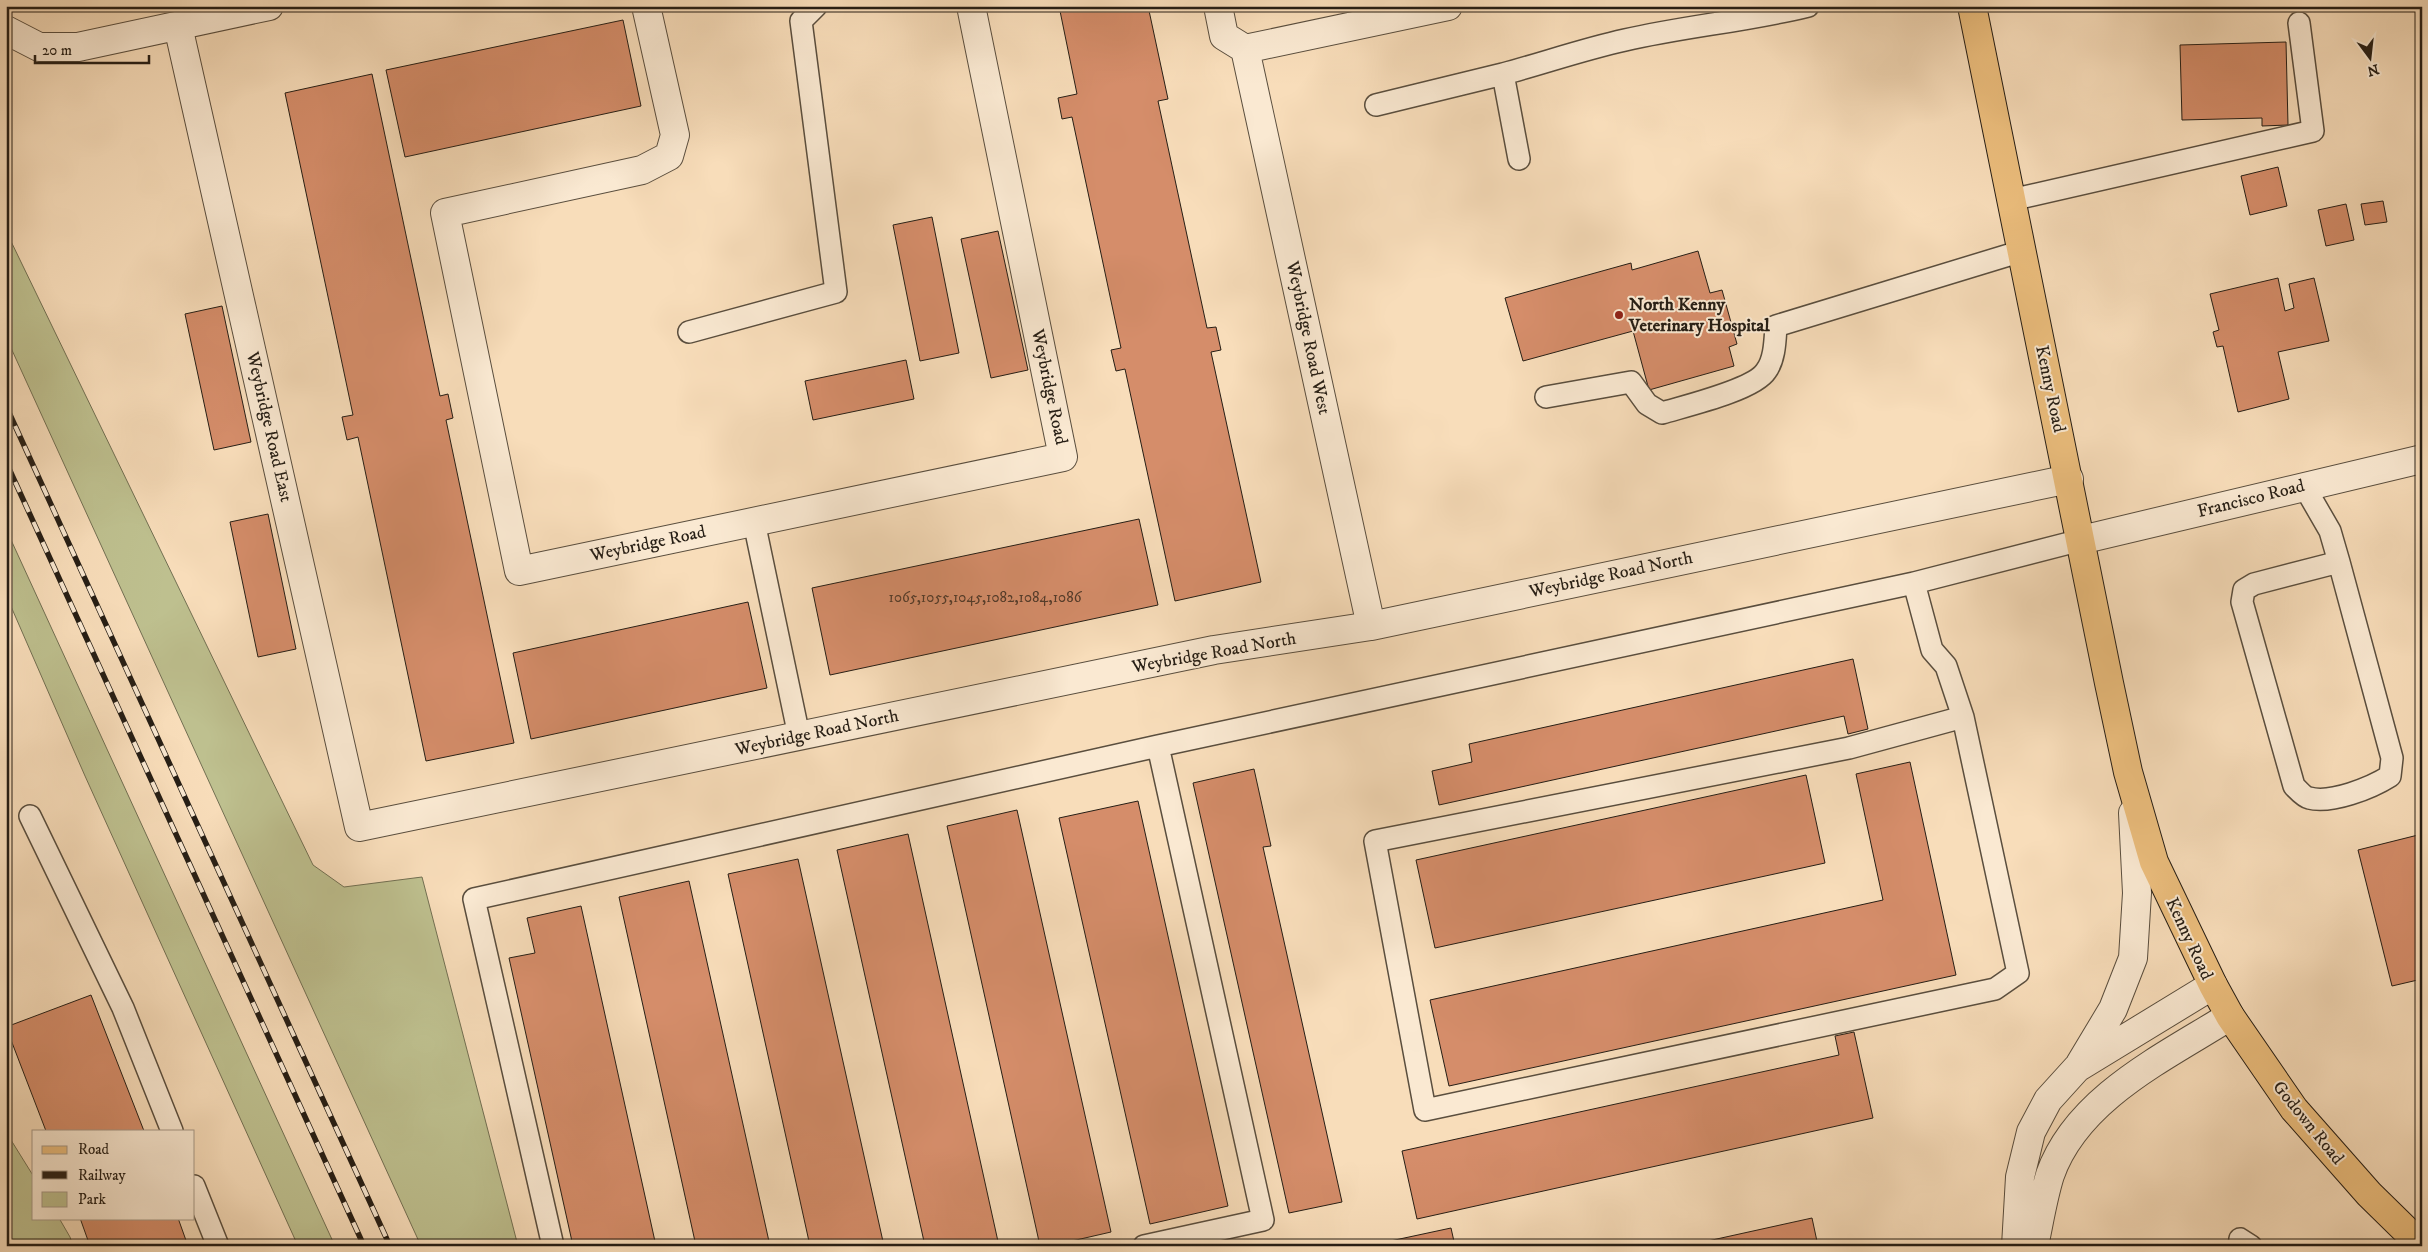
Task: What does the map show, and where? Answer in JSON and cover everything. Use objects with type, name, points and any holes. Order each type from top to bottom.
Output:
[{"type":"main road","name":"Kenny Road","points":[[1972,6],[2128,772],[2154,862],[2213,985]]},
{"type":"main road","name":"Godown Road","points":[[2213,985],[2230,1016],[2294,1109],[2368,1194],[2422,1246]]},
{"type":"street","points":[[6,30],[40,47],[78,47],[269,6]]},
{"type":"street","name":"Weybridge Road","points":[[646,6],[675,135],[669,156],[642,170],[445,213],[519,571],[1063,456],[971,6]]},
{"type":"street","points":[[1218,6],[1224,36],[1245,49],[1448,6]]},
{"type":"street","name":"Weybridge Road East","points":[[178,26],[359,827]]},
{"type":"street","name":"Weybridge Road West","points":[[1245,49],[1371,626]]},
{"type":"street","name":"Francisco Road","points":[[2081,540],[2422,459]]},
{"type":"street","name":"Weybridge Road North","points":[[359,827],[1214,650],[1371,626],[2068,479]]},
{"type":"street","name":"Kenny Road","points":[[2016,1246],[2020,1177],[2030,1132],[2048,1100],[2077,1068],[2113,1009],[2133,958],[2137,893],[2136,835],[2128,772]]},
{"type":"street","name":"Kenny Road","points":[[2077,1068],[2213,985]]},
{"type":"street","points":[[2034,1246],[2050,1174],[2068,1139],[2090,1111],[2124,1083],[2230,1016]]},
{"type":"lane","points":[[689,332],[836,292],[801,20],[816,6]]},
{"type":"lane","points":[[1376,105],[1504,74],[1624,40],[1698,25],[1772,15],[1808,6]]},
{"type":"lane","points":[[2011,200],[2313,132],[2299,23]]},
{"type":"lane","points":[[1504,74],[1519,159]]},
{"type":"lane","points":[[1546,397],[1631,382],[1648,404],[1662,413],[1745,387],[1766,372],[1773,354],[1776,326],[2022,251]]},
{"type":"lane","points":[[2304,486],[2330,531],[2339,562],[2392,758],[2390,776],[2373,787],[2327,799],[2308,798],[2294,786],[2242,602],[2244,590],[2254,584],[2339,562]]},
{"type":"lane","points":[[754,522],[799,736]]},
{"type":"lane","points":[[553,1246],[474,899],[1158,746],[1914,583],[2081,540]]},
{"type":"lane","points":[[1914,583],[1932,650],[1946,666],[1963,717],[2018,973],[1995,990],[1425,1110],[1376,841],[1849,748],[1963,717]]},
{"type":"lane","points":[[1144,1246],[1263,1220],[1158,746]]},
{"type":"lane","points":[[30,816],[123,1008],[172,1130]]},
{"type":"lane","points":[[195,1188],[218,1246]]},
{"type":"lane","points":[[2239,1246],[2240,1239],[2250,1246]]},
{"type":"green space","points":[[6,231],[313,865],[344,887],[422,877],[518,1246],[421,1246],[6,337]]},
{"type":"green space","points":[[6,529],[335,1246],[298,1246],[85,776],[6,595]]},
{"type":"green space","points":[[6,1132],[32,1174],[32,1220],[60,1220],[73,1246],[10,1246],[6,1241]]},
{"type":"building","points":[[1059,6],[1148,6],[1168,99],[1158,101],[1207,328],[1216,327],[1221,350],[1211,352],[1261,582],[1175,601],[1125,369],[1116,371],[1111,350],[1121,348],[1072,117],[1062,119],[1058,98],[1077,94]]},
{"type":"building","points":[[623,20],[641,106],[405,157],[386,70]]},
{"type":"building","points":[[2286,42],[2288,125],[2262,126],[2262,118],[2182,120],[2180,45]]},
{"type":"building","points":[[372,74],[440,396],[448,394],[453,418],[446,420],[514,743],[426,761],[358,437],[347,440],[342,417],[353,415],[285,93]]},
{"type":"building","points":[[2278,167],[2287,206],[2250,215],[2241,176]]},
{"type":"building","points":[[2383,201],[2387,222],[2365,225],[2361,204]]},
{"type":"building","points":[[2346,204],[2354,240],[2326,246],[2318,210]]},
{"type":"building","points":[[932,217],[959,353],[920,361],[893,225]]},
{"type":"building","points":[[998,231],[1028,370],[991,378],[961,239]]},
{"type":"building","name":"North Kenny Veterinary Hospital","points":[[1698,251],[1710,293],[1722,290],[1737,344],[1729,347],[1734,366],[1649,390],[1633,331],[1523,361],[1505,298],[1631,263],[1632,270]]},
{"type":"building","points":[[2278,278],[2285,311],[2294,308],[2289,284],[2314,278],[2329,341],[2278,352],[2289,399],[2238,412],[2223,346],[2217,347],[2213,332],[2219,330],[2210,294]]},
{"type":"building","points":[[222,306],[251,442],[214,450],[185,314]]},
{"type":"building","points":[[906,360],[914,399],[813,420],[805,381]]},
{"type":"building","points":[[268,514],[296,649],[258,657],[230,522]]},
{"type":"building","points":[[1139,519],[1158,605],[830,675],[812,588]]},
{"type":"building","points":[[748,602],[767,688],[531,739],[513,653]]},
{"type":"building","points":[[1853,659],[1868,729],[1848,734],[1844,716],[1439,805],[1432,771],[1472,762],[1469,744]]},
{"type":"building","points":[[1910,762],[1956,975],[1449,1086],[1430,1000],[1883,900],[1856,774]]},
{"type":"building","points":[[1254,769],[1271,846],[1263,847],[1342,1202],[1289,1213],[1193,783]]},
{"type":"building","points":[[1806,775],[1825,863],[1435,948],[1416,860]]},
{"type":"building","points":[[1138,801],[1228,1206],[1150,1224],[1059,818]]},
{"type":"building","points":[[1017,810],[1111,1232],[1050,1246],[1040,1246],[947,826]]},
{"type":"building","points":[[908,834],[999,1246],[925,1246],[837,850]]},
{"type":"building","points":[[2422,834],[2422,979],[2392,986],[2358,850]]},
{"type":"building","points":[[798,859],[884,1246],[810,1246],[728,874]]},
{"type":"building","points":[[689,881],[770,1246],[696,1246],[619,897]]},
{"type":"building","points":[[581,906],[656,1246],[573,1246],[509,958],[535,953],[527,918]]},
{"type":"building","points":[[91,995],[144,1130],[46,1130],[6,1027]]},
{"type":"building","points":[[1854,1032],[1873,1118],[1417,1219],[1402,1151],[1839,1055],[1835,1036]]},
{"type":"building","points":[[1812,1218],[1818,1246],[1685,1246]]},
{"type":"building","points":[[81,1220],[179,1220],[188,1246],[90,1246]]},
{"type":"building","points":[[1451,1228],[1455,1246],[1367,1246]]},
{"type":"railway","points":[[6,406],[390,1246]]},
{"type":"railway","points":[[6,462],[364,1246]]},
{"type":"place","name":"North Kenny Veterinary Hospital","points":[[1619,315]]}]
